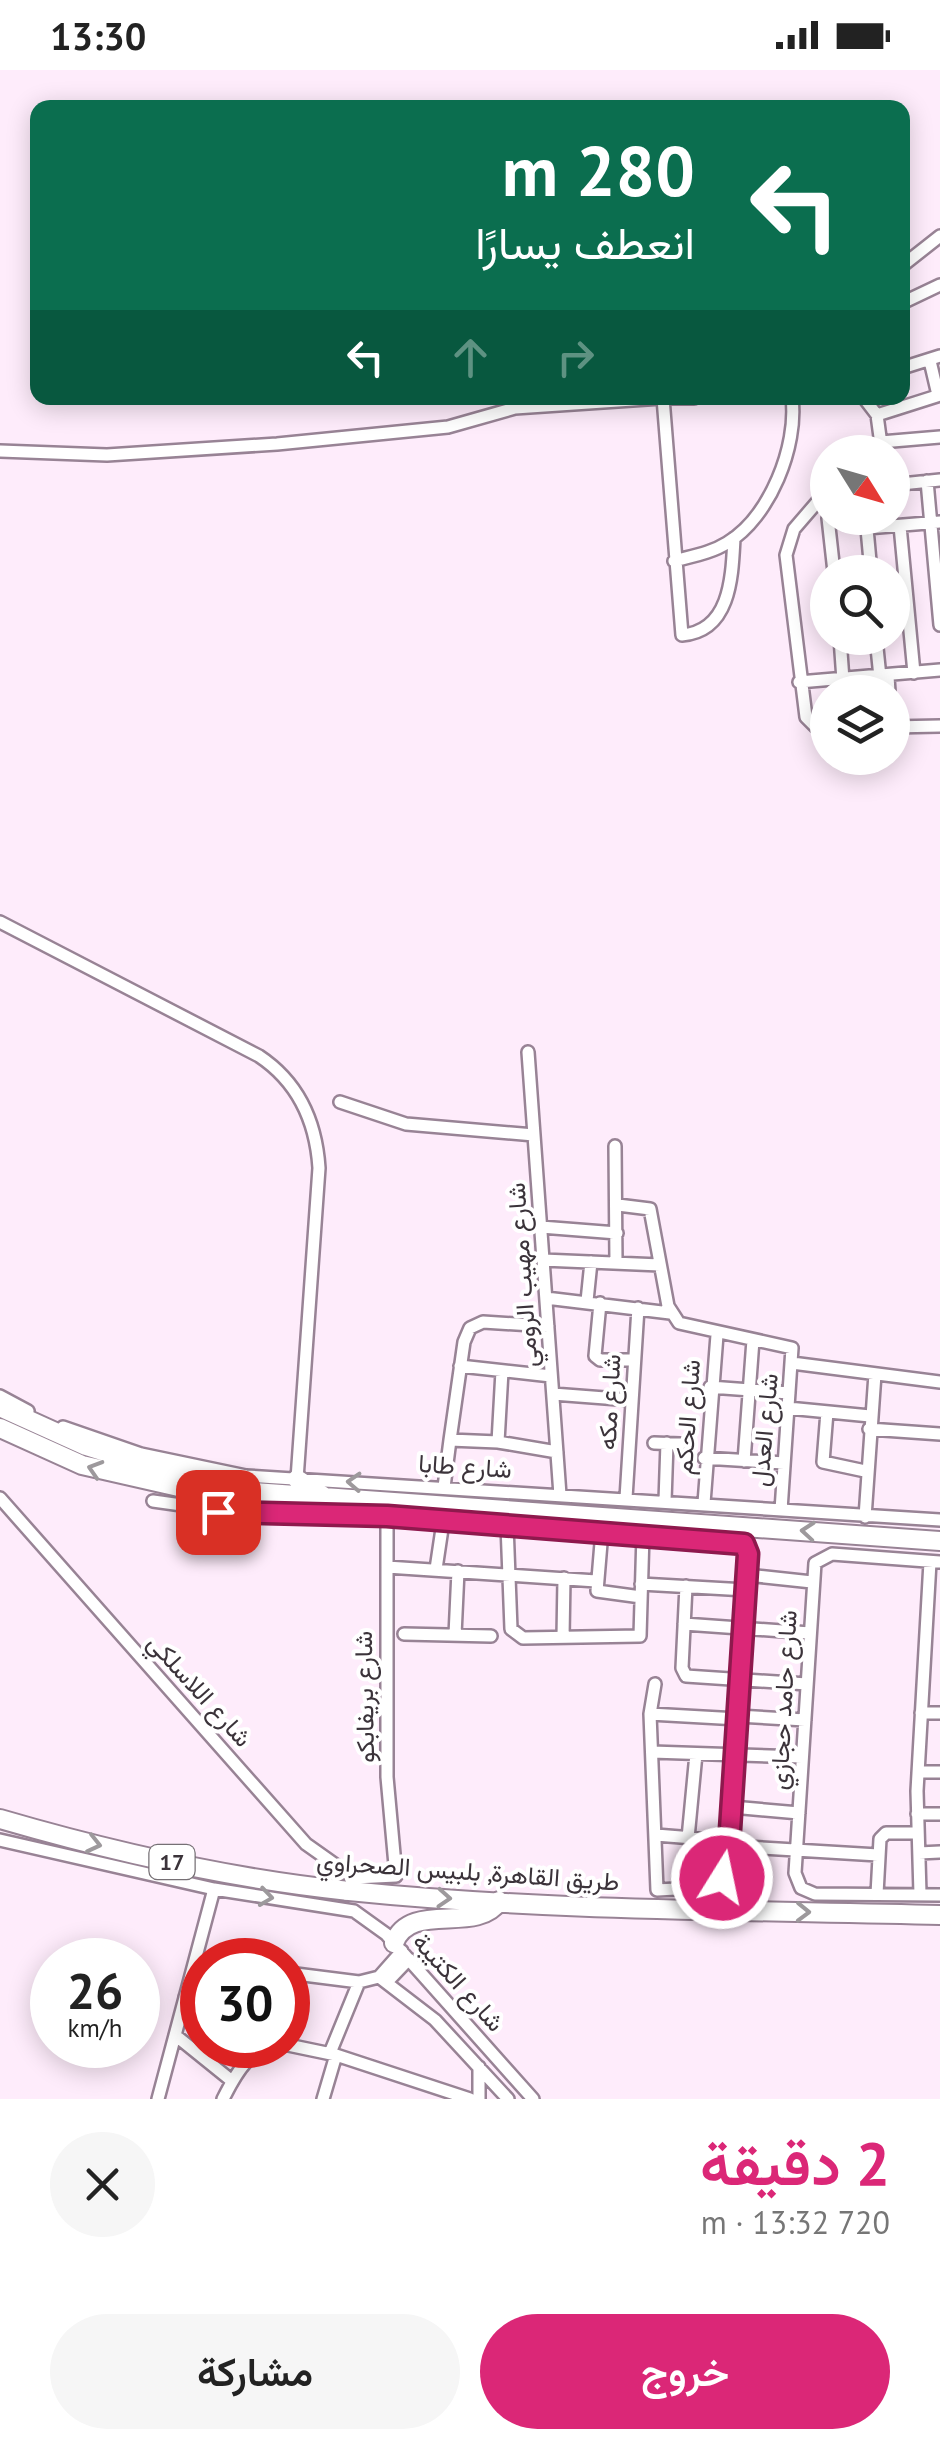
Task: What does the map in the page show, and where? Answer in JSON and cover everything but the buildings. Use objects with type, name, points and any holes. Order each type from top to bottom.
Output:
[{"type":"highway","points":[[0,1408],[86,1446],[225,1490]]},
{"type":"highway","points":[[0,1428],[68,1460],[132,1480],[204,1493],[225,1490],[325,1497],[416,1511],[940,1541]]},
{"type":"highway","points":[[298,1479],[325,1497]]},
{"type":"highway","points":[[843,1555],[844,1534]]},
{"type":"highway","name":"طريق القاهرة, بلبيس الصحراوي","points":[[1,1819],[176,1862],[348,1892],[672,1910],[940,1915]]},
{"type":"highway","points":[[665,1890],[672,1910]]},
{"type":"highway","points":[[402,1951],[402,1930],[413,1924],[482,1914],[499,1901]]},
{"type":"street","points":[[910,260],[940,236]]},
{"type":"street","points":[[910,299],[940,285]]},
{"type":"street","points":[[910,366],[935,358],[939,395],[910,404]]},
{"type":"street","points":[[0,451],[146,454],[432,429],[481,418],[607,405]]},
{"type":"street","points":[[665,405],[682,635],[696,634],[710,624],[727,598],[734,538],[774,486],[788,438],[791,405]]},
{"type":"street","points":[[870,405],[877,414],[880,435]]},
{"type":"street","points":[[877,414],[906,405]]},
{"type":"street","points":[[910,442],[940,437]]},
{"type":"street","points":[[933,480],[940,625]]},
{"type":"street","points":[[810,511],[794,529],[786,555],[799,682],[806,718],[810,720]]},
{"type":"street","points":[[910,525],[935,522]]},
{"type":"street","points":[[901,535],[914,673]]},
{"type":"street","points":[[674,561],[734,538]]},
{"type":"street","points":[[899,675],[940,670]]},
{"type":"street","points":[[799,682],[810,682]]},
{"type":"street","points":[[910,727],[940,726]]},
{"type":"street","points":[[0,922],[259,1056],[284,1076],[304,1105],[314,1134],[319,1168],[298,1479]]},
{"type":"street","name":"شارع مهيب الرومي","points":[[528,1052],[560,1495]]},
{"type":"street","points":[[340,1102],[406,1124],[534,1134]]},
{"type":"street","points":[[615,1146],[616,1263]]},
{"type":"street","points":[[618,1206],[650,1210],[670,1312],[684,1326],[717,1335],[786,1344],[793,1359],[940,1382]]},
{"type":"street","points":[[541,1227],[616,1233]]},
{"type":"street","points":[[543,1260],[660,1265]]},
{"type":"street","points":[[590,1262],[594,1356],[600,1360],[634,1360]]},
{"type":"street","points":[[546,1298],[670,1312]]},
{"type":"street","name":"شارع مكه","points":[[626,1498],[638,1308]]},
{"type":"street","points":[[444,1486],[466,1334],[476,1324],[548,1326]]},
{"type":"street","name":"شارع الحكم","points":[[704,1504],[704,1458],[717,1335]]},
{"type":"street","points":[[744,1460],[753,1340]]},
{"type":"street","name":"شارع العدل","points":[[780,1510],[793,1359]]},
{"type":"street","points":[[460,1366],[551,1376]]},
{"type":"street","points":[[498,1442],[502,1371]]},
{"type":"street","points":[[865,1517],[865,1472],[875,1374]]},
{"type":"street","points":[[710,1387],[789,1393]]},
{"type":"street","points":[[552,1394],[631,1400]]},
{"type":"street","name":"شارع طابا","points":[[0,1396],[55,1424],[141,1454],[228,1473],[940,1520]]},
{"type":"street","points":[[788,1408],[940,1434]]},
{"type":"street","points":[[827,1412],[823,1462],[865,1472]]},
{"type":"street","points":[[450,1440],[498,1442],[557,1452]]},
{"type":"street","points":[[664,1501],[667,1443]]},
{"type":"street","points":[[704,1458],[784,1463]]},
{"type":"street","name":"شارع اللاسلكي","points":[[0,1498],[348,1892]]},
{"type":"street","points":[[153,1501],[276,1516],[387,1516],[416,1511],[443,1522],[643,1534],[675,1528],[740,1541],[748,1554],[732,1807],[726,1871],[714,1887],[665,1890],[656,1835],[650,1714],[656,1684]]},
{"type":"street","name":"شارع بريفابكو","points":[[348,1892],[396,1876],[387,1777],[387,1516]]},
{"type":"street","points":[[436,1569],[443,1522]]},
{"type":"street","points":[[507,1525],[513,1632],[522,1638],[640,1636],[643,1534]]},
{"type":"street","points":[[602,1532],[596,1581],[601,1594],[686,1586],[746,1590]]},
{"type":"street","points":[[843,1555],[935,1562],[923,1672],[918,1772],[920,1894]]},
{"type":"street","name":"شارع حامد حجازي","points":[[843,1555],[818,1558],[812,1582],[797,1881],[808,1892],[940,1895]]},
{"type":"street","points":[[387,1567],[596,1581]]},
{"type":"street","points":[[455,1635],[458,1571]]},
{"type":"street","points":[[746,1575],[812,1582]]},
{"type":"street","points":[[562,1637],[564,1578]]},
{"type":"street","points":[[686,1586],[682,1668],[686,1676],[807,1684]]},
{"type":"street","points":[[684,1624],[810,1633]]},
{"type":"street","points":[[404,1634],[491,1636]]},
{"type":"street","points":[[923,1672],[940,1672]]},
{"type":"street","points":[[921,1712],[940,1714]]},
{"type":"street","points":[[650,1714],[805,1720]]},
{"type":"street","points":[[652,1752],[802,1757]]},
{"type":"street","points":[[688,1838],[696,1754]]},
{"type":"street","points":[[918,1772],[940,1772]]},
{"type":"street","points":[[732,1807],[799,1814]]},
{"type":"street","points":[[917,1814],[940,1814]]},
{"type":"street","points":[[877,1894],[879,1842],[886,1834],[918,1833]]},
{"type":"street","points":[[656,1835],[878,1855]]},
{"type":"street","points":[[0,1840],[214,1889],[348,1892]]},
{"type":"street","points":[[919,1852],[940,1852]]},
{"type":"street","points":[[201,1938],[214,1889]]},
{"type":"street","name":"شارع الكتيبة","points":[[348,1892],[363,1916],[402,1951],[533,2099]]},
{"type":"street","points":[[383,1980],[402,1951]]},
{"type":"street","points":[[310,1975],[358,1982],[383,1980],[435,2020],[508,2099]]},
{"type":"street","points":[[323,2099],[333,2054],[358,1982]]},
{"type":"street","points":[[158,2099],[180,2016]]},
{"type":"street","points":[[175,2035],[232,2081]]},
{"type":"street","points":[[310,2050],[470,2099]]},
{"type":"street","points":[[479,2067],[479,2099]]},
{"type":"street","points":[[223,2099],[243,2068]]},
{"type":"route","points":[[218,1512],[387,1516],[740,1541],[748,1554],[728,1860],[722,1878]]}]
